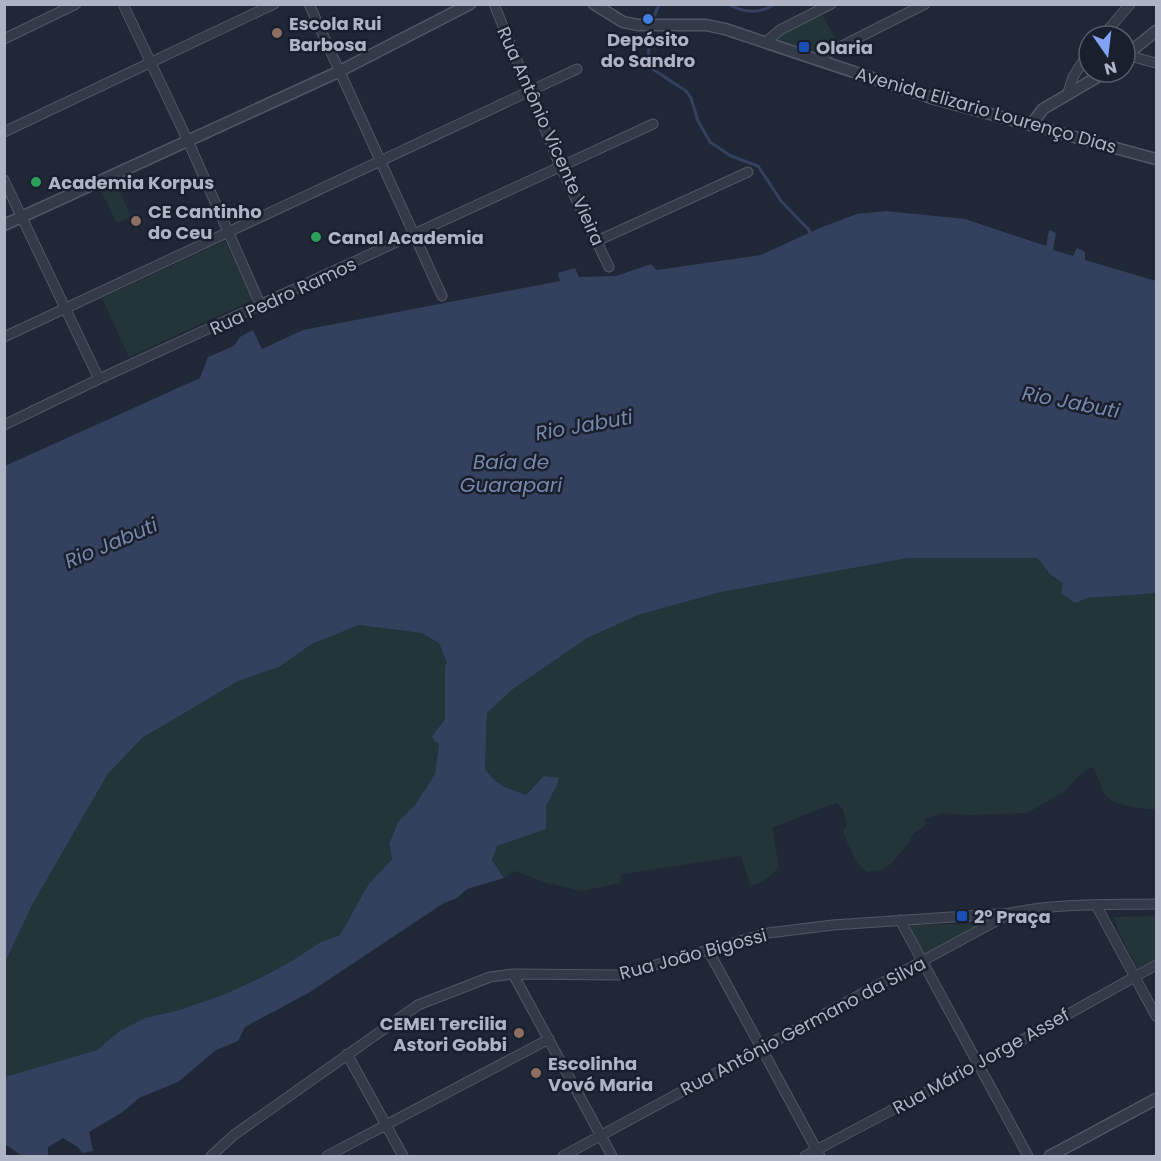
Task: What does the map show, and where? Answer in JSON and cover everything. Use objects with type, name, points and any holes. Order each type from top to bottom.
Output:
[{"type":"street","points":[[4,39],[76,4]]},
{"type":"street","points":[[123,4],[188,141],[261,306]]},
{"type":"street","points":[[4,132],[274,4]]},
{"type":"street","points":[[309,4],[442,296]]},
{"type":"street","points":[[4,225],[338,72],[470,4]]},
{"type":"street","name":"Rua Antônio Vicente Vieira","points":[[494,4],[560,166],[609,267]]},
{"type":"street","name":"Avenida Elizario Lourenço Dias","points":[[594,4],[623,22],[657,26],[706,25],[816,58],[935,99],[1156,159]]},
{"type":"street","points":[[766,42],[780,30],[831,4]]},
{"type":"street","points":[[816,58],[925,4]]},
{"type":"street","points":[[1113,24],[1130,4]]},
{"type":"street","points":[[1137,46],[1156,31]]},
{"type":"street","points":[[1137,58],[1156,63]]},
{"type":"street","points":[[4,338],[578,69]]},
{"type":"street","points":[[1068,93],[1077,71]]},
{"type":"street","points":[[1031,125],[1043,109],[1084,84]]},
{"type":"street","name":"Rua Pedro Ramos","points":[[4,425],[653,124]]},
{"type":"street","points":[[597,241],[748,172]]},
{"type":"street","points":[[4,180],[99,379]]},
{"type":"street","name":"Rua João Bigossi","points":[[211,1156],[234,1135],[418,1005],[490,977],[513,974],[620,975],[655,967],[768,933],[833,925],[1011,913],[1029,909],[1156,904]]},
{"type":"street","points":[[1096,905],[1156,1016]]},
{"type":"street","name":"Rua Antônio Germano da Silva","points":[[563,1156],[1011,913]]},
{"type":"street","points":[[900,920],[1028,1156]]},
{"type":"street","points":[[708,950],[819,1153]]},
{"type":"street","name":"Rua Mário Jorge Assef","points":[[805,1156],[819,1153],[1156,965]]},
{"type":"street","points":[[513,974],[612,1156]]},
{"type":"street","points":[[327,1156],[549,1039]]},
{"type":"street","points":[[347,1054],[403,1156]]},
{"type":"street","points":[[1050,1156],[1156,1099]]},
{"type":"shaded area","points":[[822,15],[838,42],[814,54],[778,41],[780,36]]},
{"type":"shaded area","points":[[116,184],[131,216],[117,223],[101,191]]},
{"type":"shaded area","points":[[225,241],[253,300],[129,357],[102,298]]},
{"type":"shaded area","points":[[908,558],[1037,558],[1051,575],[1063,583],[1075,603],[1088,598],[1156,593],[1156,809],[1136,808],[1113,801],[1104,793],[1092,767],[1079,775],[1065,791],[1027,813],[972,815],[942,813],[924,819],[925,825],[913,834],[908,844],[892,863],[882,870],[867,872],[855,858],[843,830],[847,825],[843,810],[837,803],[772,828],[779,867],[763,881],[750,886],[741,856],[622,874],[620,883],[582,891],[547,883],[515,871],[504,878],[492,860],[497,846],[546,829],[546,806],[556,787],[532,787],[526,795],[503,786],[490,775],[485,769],[487,713],[513,689],[587,637],[638,615],[721,592]]},
{"type":"shaded area","points":[[359,625],[420,633],[439,643],[447,663],[445,666],[445,719],[432,736],[439,744],[435,774],[415,805],[398,822],[389,844],[392,859],[368,885],[340,935],[319,943],[292,961],[223,995],[179,1010],[145,1018],[118,1032],[97,1050],[5,1077],[4,962],[32,905],[107,774],[142,738],[179,715],[238,681],[279,667],[312,644]]},
{"type":"shaded area","points":[[1156,916],[1156,958],[1138,969],[1118,931],[1114,917]]},
{"type":"shaded area","points":[[978,924],[924,957],[909,925]]},
{"type":"water","name":"Baía de Guarapari","points":[[886,211],[965,219],[1046,246],[1049,230],[1056,233],[1053,250],[1073,256],[1077,248],[1085,252],[1085,260],[1156,281],[1156,593],[1088,598],[1075,603],[1061,593],[1063,583],[1051,575],[1037,558],[908,558],[721,592],[638,615],[587,638],[513,689],[487,713],[485,769],[498,783],[526,795],[544,776],[559,778],[546,806],[546,829],[497,846],[492,860],[504,878],[467,889],[457,898],[444,903],[310,992],[245,1027],[238,1041],[216,1050],[178,1082],[139,1098],[124,1111],[89,1132],[93,1151],[82,1153],[78,1147],[63,1138],[48,1147],[48,1156],[22,1156],[5,1146],[5,1077],[97,1050],[118,1032],[145,1018],[179,1010],[223,995],[292,961],[319,943],[340,935],[368,885],[392,859],[389,844],[398,822],[415,805],[435,774],[439,744],[432,736],[445,719],[445,666],[447,663],[439,643],[421,633],[359,625],[312,644],[279,667],[238,681],[142,738],[107,775],[32,905],[5,962],[5,466],[200,378],[208,357],[234,346],[240,337],[253,330],[262,349],[303,330],[560,281],[558,273],[575,268],[579,277],[616,276],[651,264],[657,270],[761,255],[857,214]]},
{"type":"waterway","points":[[652,22],[659,4]]},
{"type":"waterway","points":[[728,4],[752,11],[775,4]]},
{"type":"waterway","points":[[650,28],[648,62],[651,68],[686,91],[691,98],[698,121],[710,142],[731,156],[758,166],[781,201],[809,230],[811,235]]},
{"type":"place","name":"Depósito do Sandro","points":[[648,19]]},
{"type":"place","name":"Escola Rui Barbosa","points":[[277,33]]},
{"type":"place","name":"Olaria","points":[[804,47]]},
{"type":"place","name":"Academia Korpus","points":[[36,182]]},
{"type":"place","name":"CE Cantinho do Ceu","points":[[136,221]]},
{"type":"place","name":"Canal Academia","points":[[316,237]]},
{"type":"place","name":"2º Praça","points":[[962,916]]},
{"type":"place","name":"CEMEI Tercilia Astori Gobbi","points":[[519,1033]]},
{"type":"place","name":"Escolinha Vovó Maria","points":[[536,1073]]},
{"type":"water label","name":"Rio Jabuti","points":[[1071,402]]},
{"type":"water label","name":"Rio Jabuti","points":[[584,425]]},
{"type":"water label","name":"Rio Jabuti","points":[[111,543]]}]
